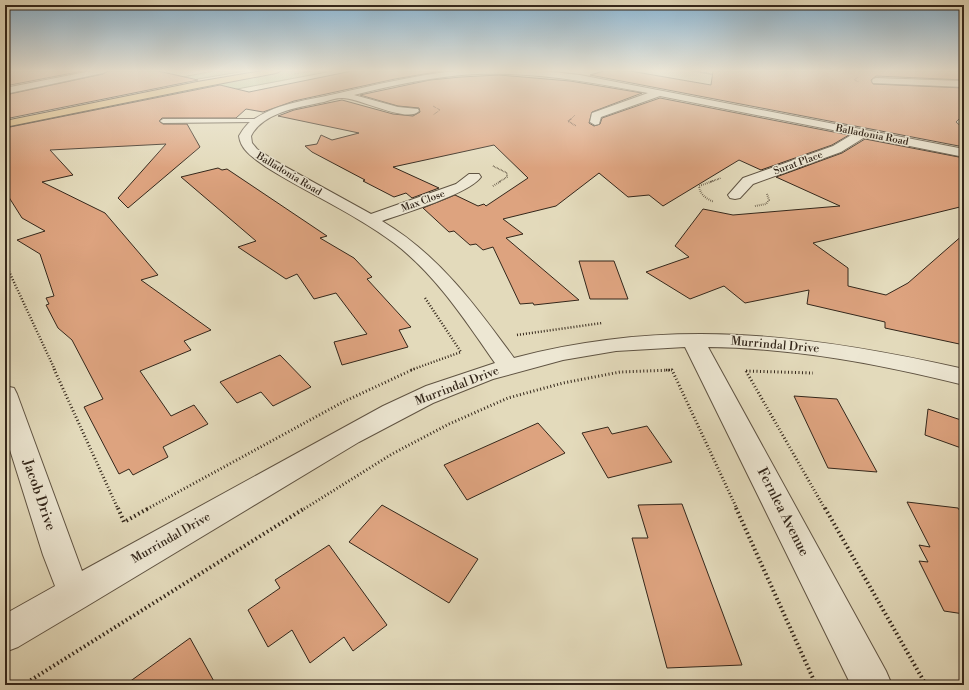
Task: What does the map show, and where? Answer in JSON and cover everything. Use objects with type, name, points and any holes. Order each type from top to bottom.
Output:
[{"type":"main road","points":[[5,117],[77,103]]},
{"type":"main road","points":[[5,124],[106,103]]},
{"type":"street","name":"Balladonia Road","points":[[305,103],[285,108],[258,121],[251,126],[245,136],[246,144],[253,152],[370,220],[412,250],[448,285],[510,367]]},
{"type":"street","points":[[375,103],[398,110],[414,111]]},
{"type":"street","points":[[595,122],[596,115],[628,103]]},
{"type":"street","name":"Balladonia Road","points":[[715,103],[964,153]]},
{"type":"street","name":"Surat Place","points":[[735,194],[748,181],[837,149],[863,133]]},
{"type":"street","name":"Max Close","points":[[370,220],[461,187],[474,177]]},
{"type":"street","name":"Murrindal Drive","points":[[5,634],[350,435],[398,409],[435,392],[510,367],[594,348],[642,342],[693,340],[772,344],[846,352],[964,377]]},
{"type":"street","name":"Fernlea Avenue","points":[[693,340],[872,685]]},
{"type":"street","name":"Jacob Drive","points":[[5,394],[59,555],[74,594]]},
{"type":"lane","points":[[163,121],[258,121]]},
{"type":"path","points":[[5,262],[124,522],[343,402],[406,372],[460,352],[436,312],[424,296]]},
{"type":"path","points":[[23,685],[392,454],[449,424],[508,398],[563,383],[620,372],[672,370],[731,496],[816,685]]},
{"type":"path","points":[[814,373],[746,371],[926,685]]},
{"type":"green space","points":[[111,103],[162,103],[5,133],[5,124]]},
{"type":"building","points":[[5,103],[83,103],[5,119]]},
{"type":"building","points":[[129,103],[288,103],[263,112],[246,109],[236,118],[162,118],[159,121],[163,124],[187,124],[200,147],[128,208],[118,198],[166,144],[50,150],[73,175],[42,182],[105,213],[158,275],[141,280],[211,330],[184,341],[191,350],[140,371],[171,416],[194,405],[208,424],[163,447],[168,457],[133,475],[129,469],[119,474],[84,407],[103,399],[72,340],[58,328],[46,305],[49,304],[46,298],[54,296],[40,254],[17,240],[45,231],[22,218],[5,191],[5,128]]},
{"type":"building","points":[[327,103],[354,103],[393,114],[413,116],[420,112],[419,108],[398,106],[388,103],[615,103],[592,112],[589,123],[594,126],[600,124],[602,118],[645,103],[687,103],[849,135],[832,145],[761,170],[739,160],[663,206],[649,195],[628,197],[599,173],[556,206],[503,219],[523,234],[506,238],[579,300],[534,305],[533,303],[520,304],[493,247],[483,250],[476,244],[470,245],[454,231],[449,232],[423,208],[455,195],[478,206],[484,204],[486,206],[528,178],[494,145],[393,167],[439,188],[412,198],[406,193],[394,197],[312,152],[305,146],[317,144],[321,135],[332,140],[359,133],[278,116],[294,110]]},
{"type":"building","points":[[736,103],[964,103],[964,114],[956,122],[964,129],[964,147]]},
{"type":"building","points":[[865,139],[964,158],[964,206],[813,243],[848,268],[848,286],[886,295],[908,283],[964,234],[964,345],[885,328],[885,322],[807,304],[809,290],[745,303],[724,286],[690,299],[646,272],[689,257],[675,246],[703,209],[733,215],[840,206],[776,177],[842,153]]},
{"type":"building","points":[[218,168],[222,170],[227,169],[327,236],[320,238],[354,258],[372,277],[367,279],[411,327],[399,330],[408,347],[342,365],[334,342],[367,334],[336,293],[314,299],[297,274],[286,279],[238,247],[256,241],[181,177]]},
{"type":"building","points":[[579,261],[614,261],[628,299],[590,299]]},
{"type":"building","points":[[280,355],[311,387],[273,406],[261,392],[237,403],[220,382]]},
{"type":"building","points":[[794,396],[837,399],[877,472],[828,468]]},
{"type":"building","points":[[928,409],[964,421],[964,449],[925,435]]},
{"type":"building","points":[[538,423],[565,453],[467,500],[444,465]]},
{"type":"building","points":[[647,426],[672,462],[608,478],[582,433],[608,427],[612,434]]},
{"type":"building","points":[[907,502],[958,508],[964,518],[964,614],[944,611],[919,561],[928,562],[919,545],[930,547]]},
{"type":"building","points":[[682,504],[742,665],[667,668],[632,538],[648,538],[638,505]]},
{"type":"building","points":[[382,505],[478,559],[449,603],[349,542]]},
{"type":"building","points":[[329,545],[387,625],[353,651],[344,637],[310,663],[292,630],[268,647],[248,610],[280,588],[275,580]]},
{"type":"building","points":[[190,638],[216,685],[125,685]]}]
